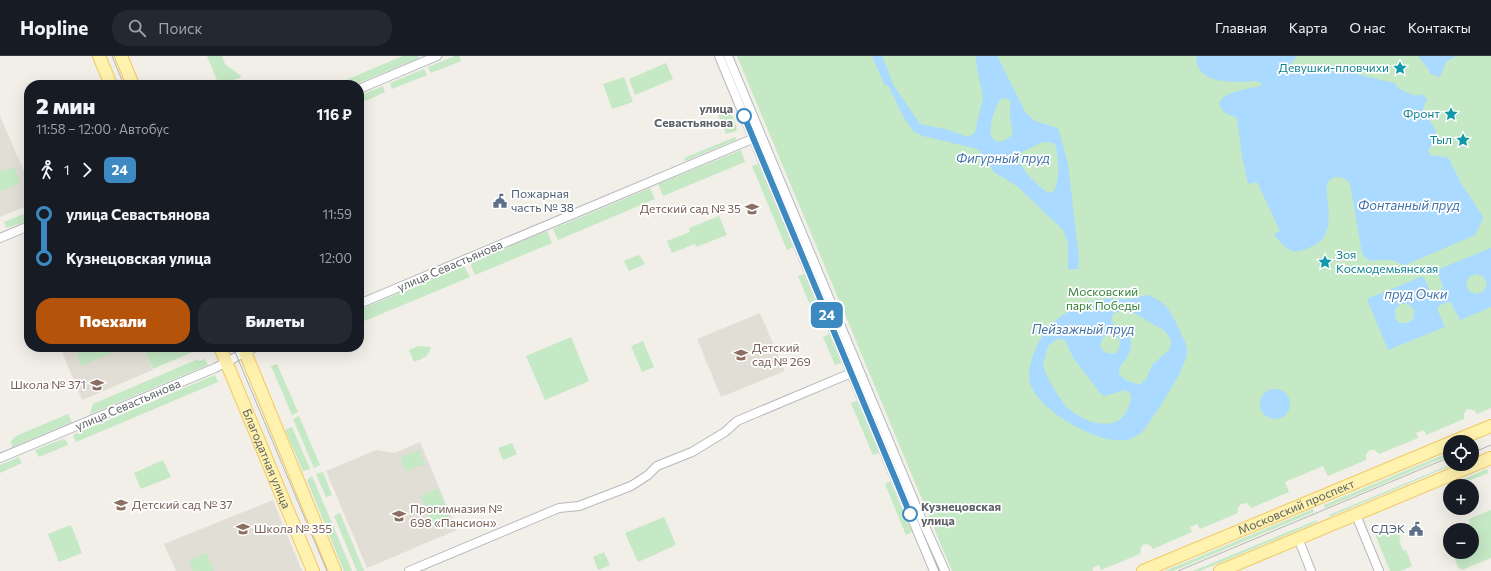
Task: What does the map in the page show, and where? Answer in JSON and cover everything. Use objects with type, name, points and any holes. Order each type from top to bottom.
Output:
[{"type":"main road","points":[[99,56],[109,80]]},
{"type":"main road","points":[[121,56],[131,80]]},
{"type":"main road","name":"Благодатная улица","points":[[222,352],[313,571]]},
{"type":"main road","name":"Благодатная улица","points":[[248,352],[335,571]]},
{"type":"main road","name":"Московский проспект","points":[[1468,435],[1491,426]]},
{"type":"main road","name":"Московский проспект","points":[[1143,571],[1443,445]]},
{"type":"main road","points":[[1220,571],[1491,458]]},
{"type":"main road","points":[[291,518],[310,511]]},
{"type":"street","points":[[364,87],[437,56]]},
{"type":"street","points":[[719,56],[934,571]]},
{"type":"street","points":[[728,56],[945,571]]},
{"type":"street","name":"улица Севастьянова","points":[[364,302],[761,135]]},
{"type":"street","points":[[0,238],[24,228]]},
{"type":"street","name":"улица Севастьянова","points":[[0,458],[226,362],[242,352]]},
{"type":"street","points":[[409,571],[559,508],[579,506],[631,486],[648,475],[657,466],[692,452],[725,432],[737,421],[859,369]]},
{"type":"street","points":[[1356,515],[1379,571]]},
{"type":"street","points":[[1298,538],[1311,571]]},
{"type":"shaded area","points":[[0,116],[24,171],[24,207],[0,217]]},
{"type":"shaded area","name":"Детский сад № 269","points":[[760,313],[785,371],[721,397],[697,339]]},
{"type":"shaded area","name":"Школа № 371","points":[[62,352],[145,352],[153,370],[82,400]]},
{"type":"shaded area","name":"Прогимназия № 698 «Пансион»","points":[[420,442],[457,530],[367,568],[326,471],[376,450],[395,453]]},
{"type":"shaded area","name":"Школа № 355","points":[[273,500],[302,571],[176,571],[164,544]]},
{"type":"green space","points":[[207,56],[222,56],[225,64],[242,77],[233,80],[217,80]]},
{"type":"green space","points":[[403,56],[418,56],[419,58],[364,81],[346,80]]},
{"type":"green space","points":[[455,56],[459,56],[461,61],[431,73],[428,67]]},
{"type":"green space","name":"Московский парк Победы","points":[[737,56],[1491,56],[1491,408],[1477,414],[1474,410],[1467,409],[1464,414],[1464,419],[1426,435],[1424,430],[1416,433],[1418,438],[1379,454],[1375,450],[1370,450],[1366,454],[1366,460],[1328,476],[1323,466],[1285,482],[1289,492],[1251,508],[1247,503],[1241,504],[1238,508],[1238,513],[1200,529],[1197,524],[1190,527],[1192,532],[1153,549],[1150,545],[1144,544],[1141,547],[1140,554],[1101,570],[1099,565],[1092,568],[1093,571],[952,571]]},
{"type":"green space","points":[[666,63],[673,79],[635,95],[629,79]]},
{"type":"green space","points":[[424,69],[427,75],[392,89],[390,83]]},
{"type":"green space","points":[[624,77],[633,102],[612,109],[603,84]]},
{"type":"green space","points":[[383,86],[385,92],[364,102],[364,94]]},
{"type":"green space","points":[[728,105],[737,128],[736,131],[726,134],[716,110]]},
{"type":"green space","points":[[735,137],[736,140],[685,161],[684,158]]},
{"type":"green space","points":[[741,150],[745,162],[663,196],[658,184]]},
{"type":"green space","points":[[758,164],[793,247],[787,250],[752,166]]},
{"type":"green space","points":[[14,167],[21,183],[0,191],[0,172]]},
{"type":"green space","points":[[650,188],[655,199],[558,240],[553,229]]},
{"type":"green space","points":[[24,214],[24,223],[7,228],[4,222]]},
{"type":"green space","points":[[719,216],[727,235],[696,247],[695,244],[672,253],[667,241],[690,232],[689,228]]},
{"type":"green space","points":[[547,231],[552,243],[475,275],[471,266],[472,262]]},
{"type":"green space","points":[[639,255],[645,264],[629,271],[624,261]]},
{"type":"green space","points":[[464,266],[470,277],[364,321],[364,308]]},
{"type":"green space","points":[[804,274],[818,308],[812,310],[798,276]]},
{"type":"green space","points":[[829,334],[841,363],[835,365],[823,337]]},
{"type":"green space","points":[[571,337],[589,381],[545,400],[526,356]]},
{"type":"green space","points":[[643,341],[654,367],[642,372],[631,346]]},
{"type":"green space","points":[[418,346],[431,347],[427,355],[414,362],[409,350]]},
{"type":"green space","points":[[76,352],[114,352],[81,366]]},
{"type":"green space","points":[[145,352],[193,352],[153,369]]},
{"type":"green space","points":[[198,359],[199,361],[205,359],[208,365],[90,414],[93,404]]},
{"type":"green space","points":[[277,364],[298,412],[292,415],[271,366]]},
{"type":"green space","points":[[215,375],[218,382],[76,442],[73,435]]},
{"type":"green space","points":[[857,401],[879,453],[873,455],[851,403]]},
{"type":"green space","points":[[68,414],[72,422],[12,447],[11,441],[16,436]]},
{"type":"green space","points":[[299,416],[320,465],[314,468],[293,419]]},
{"type":"green space","points":[[292,427],[310,469],[303,471],[285,430]]},
{"type":"green space","points":[[63,439],[66,440],[68,445],[39,457],[35,450]]},
{"type":"green space","points":[[512,443],[517,454],[503,460],[498,448]]},
{"type":"green space","points":[[419,450],[425,464],[406,471],[400,458]]},
{"type":"green space","points":[[1443,455],[1443,458],[1325,508],[1324,505]]},
{"type":"green space","points":[[19,457],[22,463],[0,473],[0,465]]},
{"type":"green space","points":[[163,460],[171,477],[141,489],[134,473]]},
{"type":"green space","points":[[1443,468],[1443,469],[1329,517],[1329,515]]},
{"type":"green space","points":[[1487,469],[1488,473],[1473,479],[1464,479]]},
{"type":"green space","points":[[323,472],[332,495],[326,497],[316,474]]},
{"type":"green space","points":[[312,476],[352,571],[344,571],[307,480]]},
{"type":"green space","points":[[890,481],[912,532],[906,535],[885,484]]},
{"type":"green space","points":[[438,488],[450,516],[432,524],[420,496]]},
{"type":"green space","points":[[1313,509],[1314,512],[1173,571],[1165,571]]},
{"type":"green space","points":[[1491,510],[1491,558],[1462,570],[1458,567],[1455,559],[1479,559],[1479,523],[1470,523],[1469,519]]},
{"type":"green space","points":[[340,513],[364,571],[357,571],[334,516]]},
{"type":"green space","points":[[664,517],[676,545],[638,562],[625,533]]},
{"type":"green space","points":[[1317,520],[1317,522],[1200,571],[1193,571]]},
{"type":"green space","points":[[1395,523],[1401,539],[1399,540],[1403,551],[1406,550],[1412,566],[1401,571],[1390,571],[1374,532]]},
{"type":"green space","points":[[71,525],[82,553],[59,562],[48,534]]},
{"type":"green space","points":[[604,552],[610,565],[598,570],[593,557]]},
{"type":"green space","points":[[206,553],[214,571],[193,571],[189,560]]},
{"type":"water","name":"Фигурный пруд","points":[[872,56],[882,56],[894,86],[920,124],[949,130],[967,137],[975,133],[983,97],[976,56],[997,56],[1026,113],[1035,121],[1058,128],[1068,164],[1079,258],[1078,269],[1068,269],[1068,243],[1063,230],[1018,187],[994,172],[978,149],[923,136],[914,132],[904,118],[888,85],[885,86]],"holes":[[[1006,98],[1010,100],[1010,119],[1013,134],[1006,140],[997,142],[991,137],[991,122],[998,103],[1001,99]],[[1043,142],[1054,143],[1056,147],[1058,176],[1057,184],[1052,193],[1048,192],[1037,184],[1023,169],[1018,160],[1022,152]]]},
{"type":"water","name":"Фонтанный пруд","points":[[1196,56],[1297,56],[1288,69],[1299,73],[1305,68],[1318,65],[1394,83],[1396,84],[1397,88],[1415,96],[1422,94],[1427,99],[1423,109],[1436,131],[1437,137],[1428,151],[1430,155],[1446,157],[1449,159],[1461,183],[1482,215],[1483,219],[1475,235],[1405,265],[1392,260],[1374,261],[1368,259],[1362,253],[1350,184],[1344,179],[1337,177],[1331,179],[1327,186],[1329,220],[1326,233],[1322,239],[1310,248],[1300,251],[1292,251],[1288,249],[1274,234],[1280,231],[1257,182],[1248,184],[1242,156],[1237,118],[1224,112],[1220,105],[1221,100],[1234,92],[1262,85],[1256,81],[1238,82],[1218,80],[1210,77],[1203,73],[1198,66]]},
{"type":"water","points":[[1418,56],[1456,56],[1446,62],[1440,77],[1430,74],[1429,70]]},
{"type":"water","name":"пруд Очки","points":[[1491,248],[1491,307],[1460,320],[1451,303],[1444,303],[1438,307],[1438,311],[1445,327],[1388,350],[1367,299],[1423,276],[1431,293],[1441,290],[1443,287],[1437,270]],"holes":[[[1476,274],[1484,277],[1487,284],[1484,291],[1476,294],[1469,291],[1466,284],[1469,277]],[[1400,304],[1408,304],[1414,310],[1414,318],[1408,323],[1400,323],[1395,318],[1395,310]]]},
{"type":"water","name":"Пейзажный пруд","points":[[1147,295],[1164,305],[1173,316],[1186,344],[1187,352],[1186,359],[1169,393],[1142,432],[1137,436],[1124,440],[1107,439],[1082,430],[1069,423],[1046,406],[1037,397],[1032,388],[1029,375],[1030,366],[1039,342],[1053,323],[1071,310],[1093,301],[1108,299],[1131,299]],"holes":[[[1123,311],[1134,313],[1165,331],[1171,340],[1170,349],[1152,365],[1147,378],[1140,385],[1125,380],[1119,374],[1119,367],[1128,356],[1131,342],[1127,333],[1112,322],[1111,319],[1114,313]],[[1109,334],[1116,335],[1120,341],[1119,350],[1113,354],[1104,352],[1100,346],[1103,337]],[[1057,339],[1064,340],[1074,359],[1102,395],[1105,396],[1125,390],[1130,393],[1131,400],[1123,416],[1117,421],[1109,424],[1100,423],[1082,418],[1068,408],[1057,394],[1044,369],[1043,365],[1048,346]]]},
{"type":"water","points":[[1275,389],[1286,393],[1290,404],[1286,415],[1275,419],[1264,415],[1260,404],[1264,393]]},
{"type":"tram line","points":[[112,56],[122,80]]},
{"type":"tram line","points":[[235,352],[327,571]]},
{"type":"tram line","points":[[1479,450],[1491,445]]},
{"type":"tram line","points":[[1178,571],[1443,460]]},
{"type":"bus line","name":"24","points":[[744,116],[910,514]]},
{"type":"place","name":"Девушки-пловчихи","points":[[1400,68]]},
{"type":"place","name":"Фронт","points":[[1451,114]]},
{"type":"place","name":"улица Севастьянова","points":[[744,116]]},
{"type":"place","name":"Тыл","points":[[1463,140]]},
{"type":"place","name":"Пожарная часть № 38","points":[[500,201]]},
{"type":"place","name":"Детский сад № 35","points":[[752,209]]},
{"type":"place","name":"Зоя Космодемьянская","points":[[1325,262]]},
{"type":"place","name":"Детский сад № 269","points":[[741,355]]},
{"type":"place","name":"Школа № 371","points":[[97,385]]},
{"type":"place","name":"Детский сад № 37","points":[[121,505]]},
{"type":"place","name":"Кузнецовская улица","points":[[910,514]]},
{"type":"place","name":"Прогимназия № 698 «Пансион»","points":[[399,516]]},
{"type":"place","name":"Школа № 355","points":[[243,529]]},
{"type":"place","name":"СДЭК","points":[[1416,529]]}]
